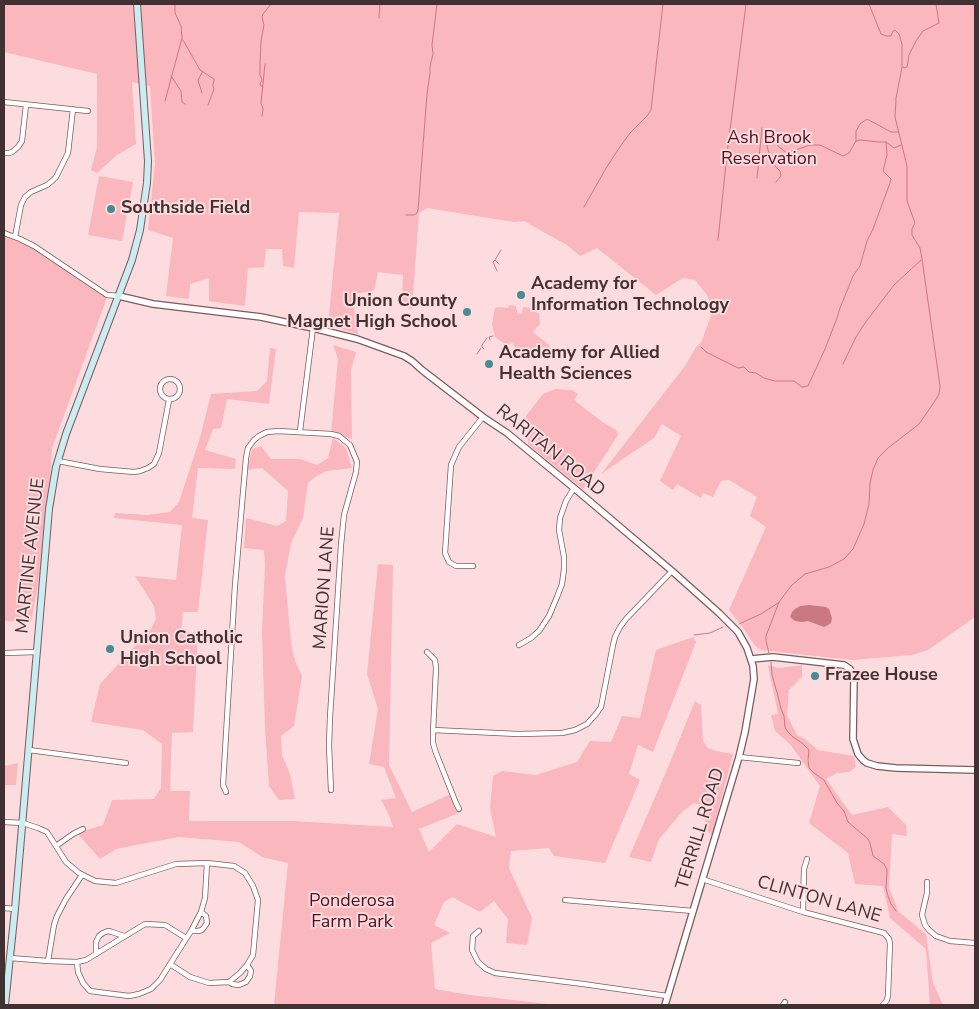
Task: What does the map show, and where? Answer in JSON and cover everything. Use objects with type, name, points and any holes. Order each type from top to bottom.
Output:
[{"type":"main road","name":"MARTINE AVENUE","points":[[5,1005],[16,909],[49,509],[58,461],[66,434],[132,260],[139,234],[148,183],[137,4]]},
{"type":"street","points":[[4,102],[88,111]]},
{"type":"street","points":[[4,153],[9,154],[12,152],[22,141],[26,105]]},
{"type":"street","points":[[16,237],[21,205],[25,198],[31,192],[47,185],[56,177],[68,153],[73,110]]},
{"type":"street","name":"RARITAN ROAD","points":[[4,233],[34,246],[107,295],[150,303],[261,317],[313,328],[357,339],[412,361],[483,417],[507,433],[672,571],[731,624],[743,640],[751,659]]},
{"type":"street","points":[[300,431],[313,328]]},
{"type":"street","points":[[173,379],[178,383],[180,391],[177,397],[169,400],[163,397],[160,388],[164,380],[173,379]]},
{"type":"street","points":[[58,461],[100,469],[134,472],[148,468],[154,464],[160,453],[169,400]]},
{"type":"street","points":[[473,566],[456,566],[447,560],[445,553],[451,465],[459,447],[483,417]]},
{"type":"street","name":"MARION LANE","points":[[226,792],[223,785],[235,611],[235,585],[247,452],[254,440],[259,436],[278,430],[339,436],[352,448],[357,466],[344,515],[341,545],[330,717],[331,790]]},
{"type":"street","points":[[519,645],[539,631],[549,616],[562,584],[564,557],[559,530],[560,518],[566,501],[574,488]]},
{"type":"street","points":[[433,730],[518,734],[558,733],[571,732],[583,726],[594,718],[601,707],[613,645],[620,627],[672,571]]},
{"type":"street","points":[[4,653],[37,652]]},
{"type":"street","points":[[427,652],[435,660],[436,668],[433,743],[460,809]]},
{"type":"street","points":[[751,659],[773,657],[840,664],[850,669],[854,678],[853,739],[860,758],[867,763],[896,768],[975,770]]},
{"type":"street","name":"TERRILL ROAD","points":[[665,1005],[739,757],[754,679],[751,659]]},
{"type":"street","points":[[29,750],[126,763]]},
{"type":"street","points":[[739,757],[798,763]]},
{"type":"street","points":[[4,822],[23,823],[47,832],[66,862],[82,875],[95,881],[116,883],[176,864],[207,863],[234,866],[245,873],[253,886],[258,900],[253,955],[240,973],[229,982]]},
{"type":"street","points":[[56,846],[83,829]]},
{"type":"street","points":[[803,912],[804,869],[807,859]]},
{"type":"street","points":[[77,962],[78,972],[83,983],[90,991],[129,996],[151,989],[160,980],[201,912],[205,898],[207,863]]},
{"type":"street","points":[[48,961],[57,916],[82,875]]},
{"type":"street","name":"CLINTON LANE","points":[[702,879],[803,912],[884,933],[890,944],[888,1000],[883,1005]]},
{"type":"street","points":[[927,882],[927,893],[922,910],[925,925],[936,936],[950,941],[975,943]]},
{"type":"street","points":[[565,900],[692,911]]},
{"type":"street","points":[[4,908],[16,909]]},
{"type":"street","points":[[191,931],[202,930],[207,923],[206,916],[201,912]]},
{"type":"street","points":[[10,958],[77,962],[86,960],[146,924],[165,925],[186,938]]},
{"type":"street","points":[[96,954],[96,942],[103,933],[108,931],[124,936]]},
{"type":"street","points":[[479,931],[473,936],[472,950],[478,962],[486,969],[495,973],[667,996]]},
{"type":"street","points":[[170,964],[190,977],[209,983],[229,982],[239,985],[246,982],[250,976],[247,964]]},
{"type":"green space","name":"Ash Brook Reservation","points":[[4,4],[975,4],[975,617],[928,650],[912,655],[852,660],[761,650],[755,646],[729,610],[766,527],[750,516],[757,497],[729,480],[721,481],[713,497],[703,493],[701,498],[677,484],[673,490],[660,481],[681,436],[662,424],[654,438],[601,474],[685,366],[696,347],[701,343],[713,310],[707,295],[695,280],[683,278],[656,295],[597,248],[580,256],[567,245],[524,221],[514,222],[427,208],[419,213],[412,309],[402,306],[403,275],[378,272],[374,291],[352,294],[358,334],[328,325],[339,213],[299,212],[294,268],[283,266],[282,249],[266,249],[264,267],[248,268],[245,306],[209,301],[209,278],[190,284],[189,299],[166,296],[173,238],[148,230],[155,164],[150,86],[132,82],[136,144],[117,155],[97,173],[91,170],[97,147],[97,74],[4,52]]},
{"type":"green space","name":"Southside Field","points":[[99,176],[133,182],[122,241],[88,235]]},
{"type":"green space","points":[[4,234],[25,240],[108,295],[52,448],[49,501],[42,563],[31,622],[4,621]]},
{"type":"green space","points":[[509,305],[516,306],[517,313],[522,314],[523,307],[530,308],[530,311],[539,313],[540,324],[533,332],[550,346],[549,348],[554,352],[550,356],[544,352],[540,356],[525,358],[513,349],[515,346],[511,342],[508,346],[495,337],[492,324],[495,308],[508,308]]},
{"type":"green space","points":[[333,345],[356,352],[351,370],[352,439],[331,433],[338,359]]},
{"type":"green space","name":"Ponderosa Farm Park","points":[[270,348],[276,349],[269,404],[227,399],[221,428],[213,429],[205,450],[236,459],[235,469],[198,468],[192,518],[208,520],[198,612],[183,612],[181,632],[198,632],[193,732],[172,733],[170,791],[190,791],[189,821],[293,821],[393,827],[381,800],[396,798],[384,767],[369,764],[378,709],[367,674],[378,564],[393,565],[389,765],[412,812],[453,793],[461,812],[419,829],[429,852],[457,824],[496,837],[490,808],[493,776],[502,771],[536,775],[577,762],[590,741],[611,742],[622,716],[640,718],[656,650],[693,637],[696,642],[653,752],[638,745],[629,774],[640,780],[605,863],[554,856],[549,848],[511,851],[509,868],[532,918],[527,945],[506,943],[508,919],[494,901],[480,912],[452,897],[444,902],[434,925],[450,933],[431,943],[435,989],[547,1005],[274,1005],[288,863],[262,857],[239,842],[178,837],[116,849],[100,859],[77,833],[103,825],[112,800],[154,799],[161,788],[162,744],[143,730],[91,722],[100,684],[151,629],[156,619],[154,606],[135,576],[176,580],[182,525],[114,518],[115,513],[147,515],[170,512],[179,502],[200,438],[211,394],[257,391],[267,381]]},
{"type":"green space","points":[[555,389],[572,390],[578,394],[574,400],[616,430],[618,435],[583,489],[528,444],[526,416],[543,394]]},
{"type":"green space","points":[[333,438],[346,448],[352,468],[327,471],[308,483],[303,518],[291,543],[285,576],[291,643],[295,661],[302,676],[294,726],[281,736],[282,755],[290,774],[295,799],[279,800],[269,786],[265,728],[262,632],[264,550],[244,548],[246,518],[277,526],[286,521],[288,491],[262,468],[247,470],[252,449],[261,446],[271,459],[300,459],[317,465],[328,458]]},
{"type":"green space","points":[[768,665],[779,668],[802,665],[802,677],[789,690],[787,715],[797,735],[818,750],[854,756],[856,767],[849,772],[837,773],[826,779],[852,815],[888,807],[906,825],[907,836],[892,834],[889,888],[899,912],[926,934],[933,983],[943,1005],[930,1005],[926,949],[890,918],[883,886],[855,884],[848,853],[809,823],[820,786],[790,744],[775,731],[771,715],[778,714]]},
{"type":"green space","points":[[695,701],[701,705],[703,741],[708,748],[733,754],[712,835],[704,828],[708,806],[694,803],[683,811],[659,839],[651,862],[629,857],[669,765]]},
{"type":"green space","points":[[18,763],[16,785],[4,785],[4,766]]},
{"type":"shaded area","points":[[809,605],[829,609],[832,618],[831,623],[824,627],[808,621],[795,621],[790,617],[795,609],[800,606]]},
{"type":"waterway","points":[[165,101],[182,38],[181,26],[175,13],[175,4]]},
{"type":"waterway","points":[[263,87],[260,84],[262,80],[260,75],[261,41],[264,25],[262,17],[271,4]]},
{"type":"waterway","points":[[379,18],[380,4]]},
{"type":"waterway","points":[[406,215],[414,215],[418,210],[427,94],[433,54],[432,45],[437,4]]},
{"type":"waterway","points":[[584,207],[617,151],[651,110],[663,4]]},
{"type":"waterway","points":[[718,240],[746,4]]},
{"type":"waterway","points":[[769,653],[766,636],[779,602],[791,586],[805,574],[829,567],[844,559],[853,549],[864,524],[869,504],[870,483],[878,458],[919,424],[939,394],[940,386],[922,259],[920,248],[912,235],[915,223],[907,201],[907,166],[895,117],[896,98],[902,67],[902,44],[899,34],[895,30],[891,36],[881,34],[869,4]]},
{"type":"waterway","points":[[903,67],[907,67],[909,55],[923,31],[939,23],[936,4]]},
{"type":"waterway","points":[[183,40],[200,70],[214,79],[214,89],[208,105]]},
{"type":"waterway","points":[[262,116],[263,109],[261,103],[265,64]]},
{"type":"waterway","points":[[202,93],[198,80],[203,71]]},
{"type":"waterway","points":[[171,76],[181,91],[182,102],[185,104]]},
{"type":"waterway","points":[[856,141],[856,131],[860,124],[867,119],[891,132],[898,132]]},
{"type":"waterway","points":[[757,178],[762,128]]},
{"type":"waterway","points":[[776,182],[781,176],[768,150],[766,141],[768,136],[787,153],[810,145],[820,145],[843,156],[849,153],[856,141],[860,140],[886,142],[894,148],[901,145]]},
{"type":"waterway","points":[[701,347],[706,352],[738,368],[744,367],[749,372],[756,373],[764,378],[775,381],[794,381],[802,387],[808,386],[825,349],[853,276],[860,266],[867,241],[890,183],[891,179],[883,171],[887,155],[886,142]]},
{"type":"waterway","points":[[728,156],[758,164]]},
{"type":"waterway","points":[[495,260],[501,250]]},
{"type":"waterway","points":[[497,271],[493,262],[495,260],[499,264]]},
{"type":"waterway","points":[[843,364],[865,323],[894,285],[921,260]]},
{"type":"waterway","points":[[490,340],[489,337],[493,336]]},
{"type":"waterway","points":[[484,349],[482,345],[487,338]]},
{"type":"waterway","points":[[477,354],[481,348]]},
{"type":"waterway","points":[[739,624],[761,614],[778,603]]},
{"type":"waterway","points":[[694,635],[710,633],[723,627]]},
{"type":"waterway","points":[[771,662],[772,675],[787,731],[809,750],[809,768],[824,780],[837,803],[844,811],[848,822],[868,839],[873,856],[884,864],[887,870],[886,888],[888,896],[896,911]]},
{"type":"place","name":"Southside Field","points":[[111,209]]},
{"type":"place","name":"Academy for Information Technology","points":[[521,295]]},
{"type":"place","name":"Union County Magnet High School","points":[[467,312]]},
{"type":"place","name":"Academy for Allied Health Sciences","points":[[489,364]]},
{"type":"place","name":"Union Catholic High School","points":[[110,649]]},
{"type":"place","name":"Frazee House","points":[[815,676]]}]
